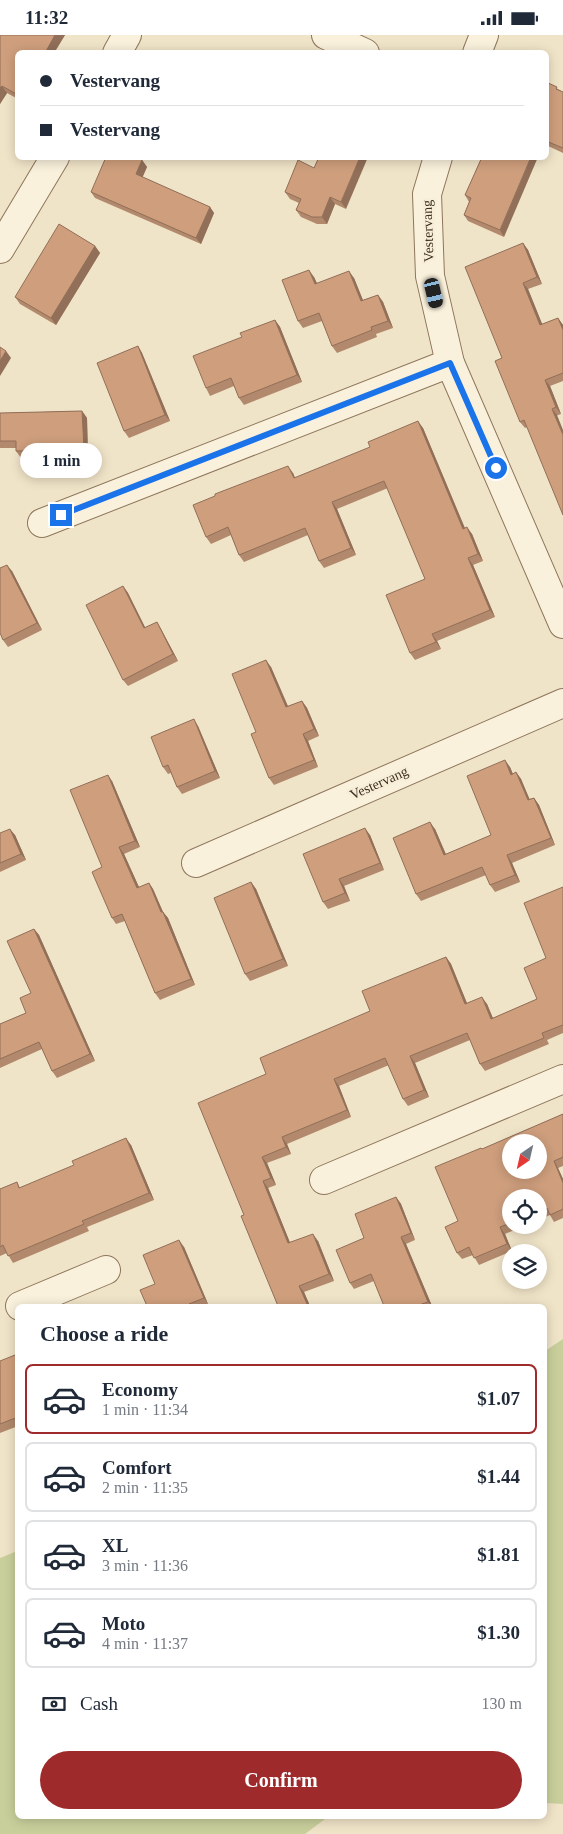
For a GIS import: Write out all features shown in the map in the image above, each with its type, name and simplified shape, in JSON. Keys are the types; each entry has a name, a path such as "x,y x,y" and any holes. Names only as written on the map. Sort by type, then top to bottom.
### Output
{"street":[{"path":"119,50 127,35"},
{"path":"326,35 358,50"},
{"path":"478,50 484,35"},
{"path":"0,249 52,160"},
{"name":"Vestervang","path":"437,160 426,194 430,276 450,363 563,624"},
{"path":"42,523 450,363"},
{"name":"Vestervang","path":"196,863 563,703"},
{"path":"324,1180 563,1079"},
{"path":"26,1304 106,1270"},
{"path":"0,1315 15,1309"}],"green space":[{"path":"563,1339 563,1804 547,1803 547,1350"},
{"path":"15,1552 15,1819 325,1819 305,1834 0,1834 0,1558"}],"building":[{"path":"0,35 55,35 47,50 15,50 15,93 2,86 0,88"},
{"path":"549,83 563,92 563,148 549,142"},
{"path":"105,160 142,160 136,174 210,207 196,238 91,192"},
{"path":"298,160 314,168 318,160 359,160 341,202 330,197 322,217 312,217 296,210 301,199 285,192"},
{"path":"481,160 530,160 500,230 464,215 471,198 465,195"},
{"path":"59,224 95,246 51,318 15,297"},
{"path":"523,243 537,277 523,283 540,325 558,318 563,330 563,373 545,380 556,407 552,409 563,435 563,515 524,420 520,422 495,361 502,358 465,267"},
{"path":"309,270 315,284 349,271 361,301 378,295 388,321 371,327 372,330 332,346 319,313 298,321 282,280"},
{"path":"275,320 297,375 239,398 231,378 206,388 193,356 242,337 240,333"},
{"path":"138,346 165,415 124,431 97,363"},
{"path":"0,347 6,351 0,361"},
{"path":"82,411 84,449 16,451 16,441 0,441 0,413"},
{"path":"418,421 463,529 467,527 478,554 468,558 490,610 432,634 436,642 410,653 386,595 425,579 384,481 332,502 351,548 319,561 305,528 239,555 228,527 206,537 193,505 215,496 215,494 288,466 294,478 370,447 368,442"},
{"path":"7,565 37,623 3,640 0,633 0,568"},
{"path":"123,586 144,628 157,622 173,654 123,680 86,605"},
{"path":"266,660 286,707 302,701 314,729 303,734 314,760 269,778 251,734 256,732 232,674"},
{"path":"194,719 215,771 177,787 168,765 163,767 151,737"},
{"path":"505,760 511,775 516,772 528,800 534,798 551,838 507,855 515,875 490,885 482,867 416,894 393,838 430,822 444,855 491,835 467,776"},
{"path":"108,775 135,841 119,847 137,888 149,883 191,979 155,993 122,914 112,918 92,872 102,867 70,790"},
{"path":"365,828 380,863 339,879 345,893 323,902 303,854"},
{"path":"10,829 21,854 0,863 0,833"},
{"path":"251,882 283,959 245,974 214,898"},
{"path":"563,887 563,1025 542,1033 544,1038 480,1064 467,1033 410,1056 424,1090 403,1099 385,1058 334,1079 347,1110 282,1137 286,1147 262,1157 271,1178 263,1181 288,1243 313,1234 329,1274 299,1286 307,1304 277,1304 241,1216 244,1215 198,1103 266,1074 260,1058 370,1011 362,991 446,957 465,1004 482,997 491,1019 537,999 524,968 546,958 524,903"},
{"path":"34,929 90,1054 52,1071 39,1042 0,1059 0,1024 26,1013 20,998 31,993 7,941"},
{"path":"563,1114 563,1157 554,1161 563,1183 563,1209 550,1215 547,1208 547,1189 502,1189 502,1226 500,1227 507,1244 502,1244 502,1246 474,1258 469,1247 457,1253 445,1227 458,1221 435,1167 502,1140 502,1179 548,1179 548,1134 517,1134"},
{"path":"126,1138 149,1193 82,1221 84,1224 8,1256 3,1245 0,1247 0,1189 17,1182 19,1188 74,1165 72,1161"},
{"path":"396,1197 411,1233 401,1237 428,1302 422,1304 383,1304 371,1274 350,1283 336,1250 364,1238 355,1214"},
{"path":"179,1240 204,1298 189,1304 146,1304 140,1290 155,1284 143,1255"},
{"path":"15,1355 15,1418 0,1424 0,1361"}],"route":[{"path":"61,515 450,363 496,468"}]}
